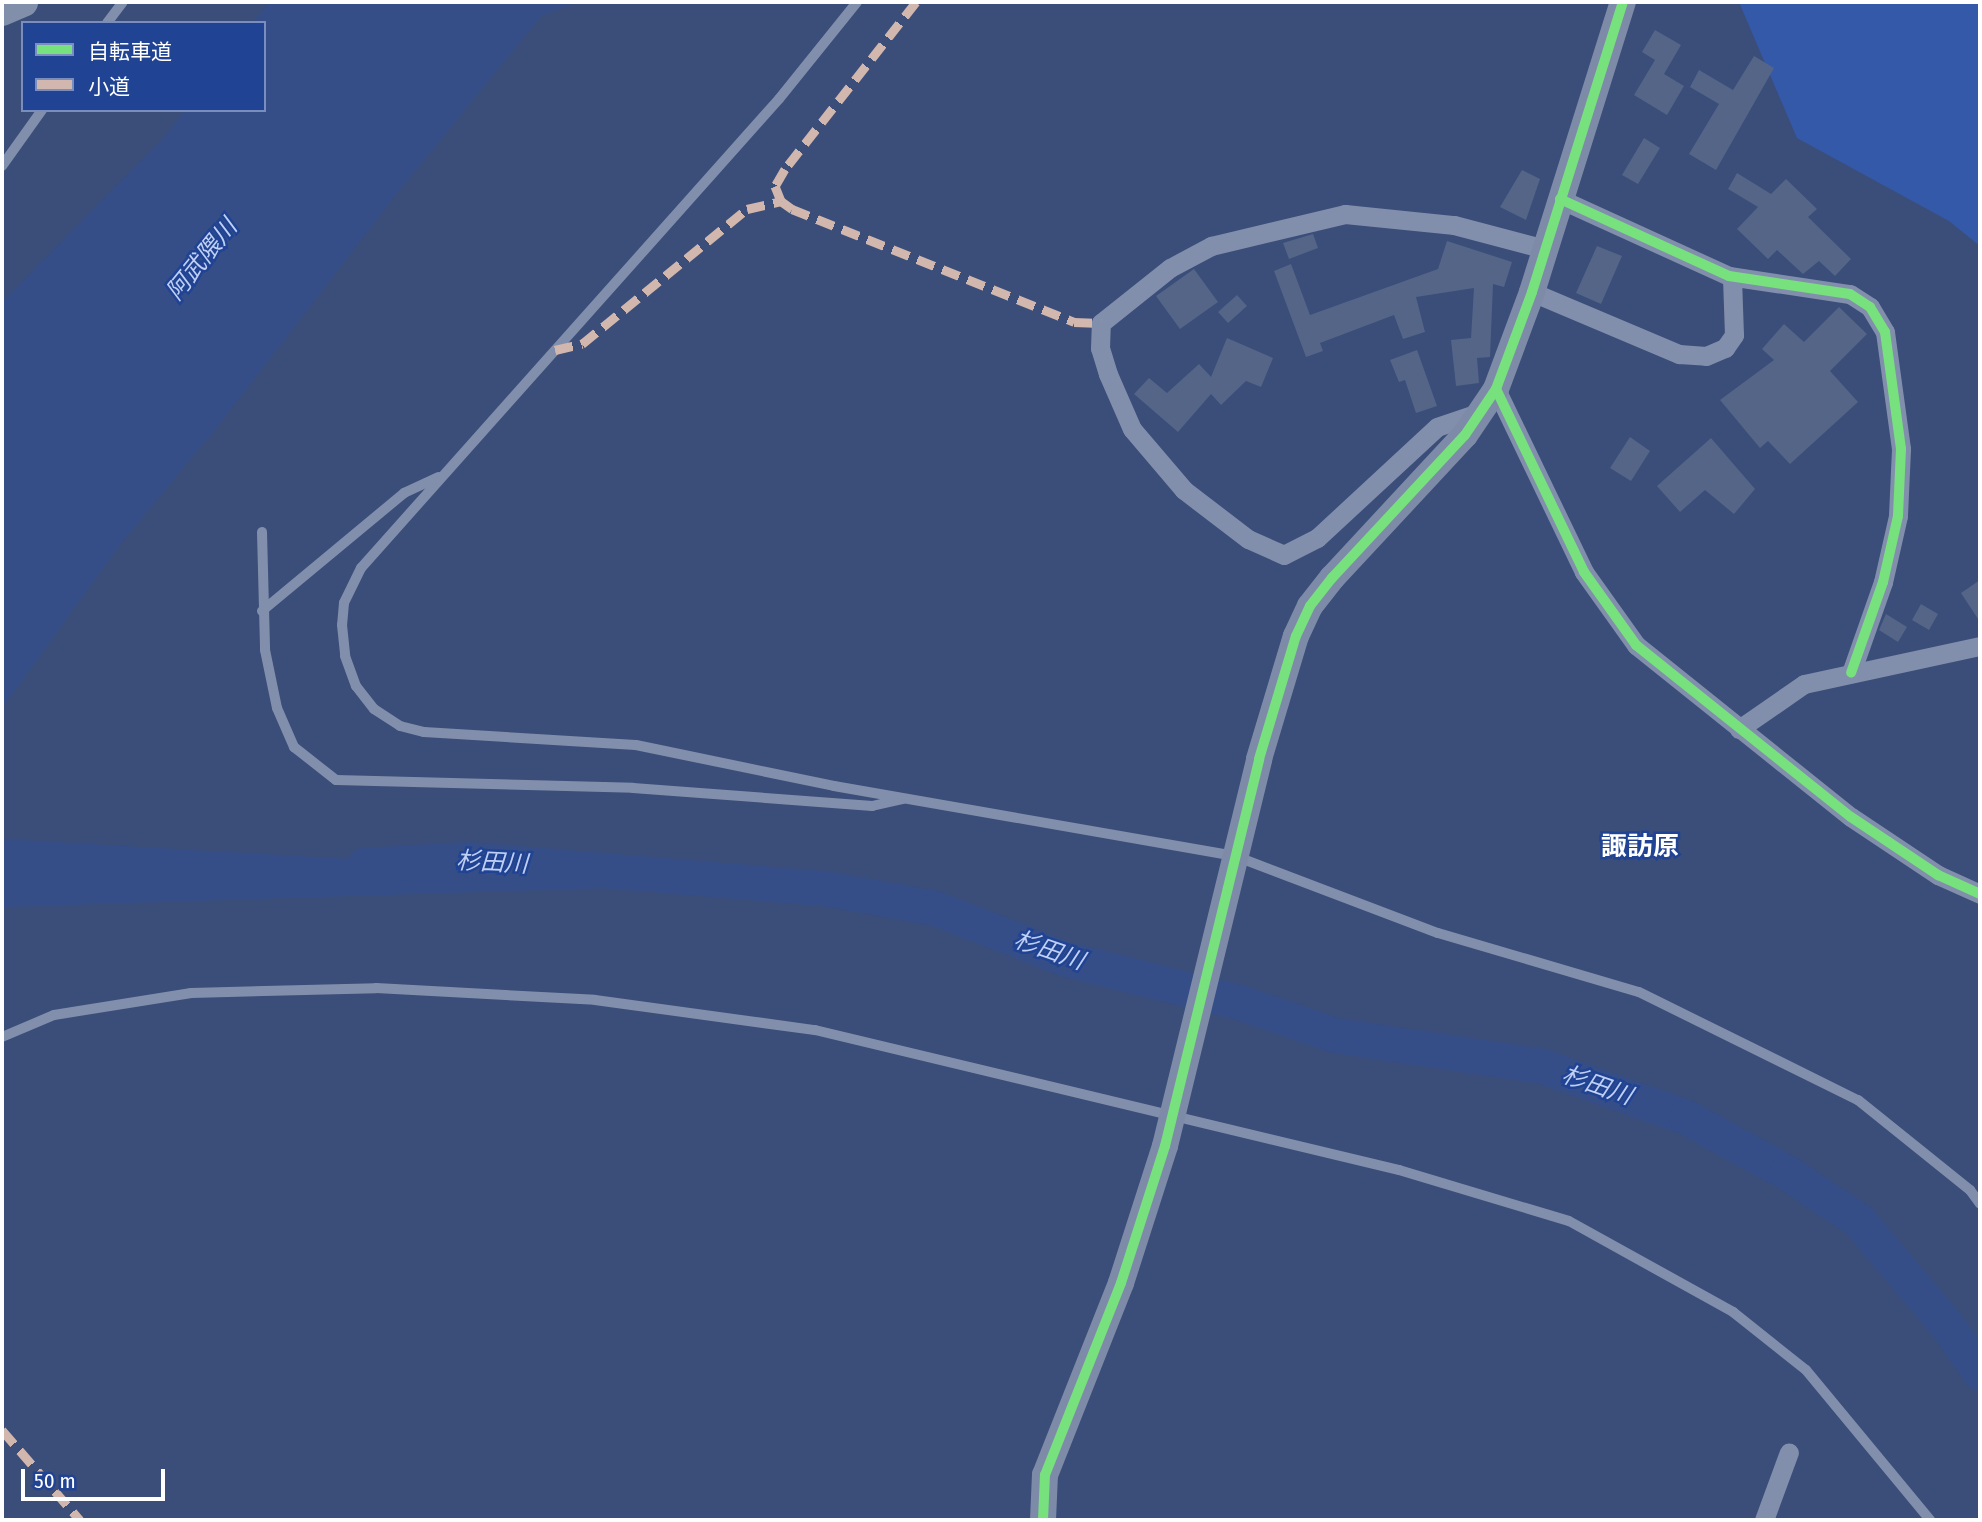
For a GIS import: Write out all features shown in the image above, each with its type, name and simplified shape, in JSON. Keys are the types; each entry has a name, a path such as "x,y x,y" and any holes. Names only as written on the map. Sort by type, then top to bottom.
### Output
{"main road":[{"path":"2,11 23,2"}],"street":[{"path":"1043,1520 1045,1475 1121,1283 1173,1107 1282,676 1310,606 1481,412 1496,388 1532,292 1623,2"},
{"path":"1560,198 1732,276 1850,294 1870,307 1885,332 1901,449 1898,516 1883,582 1851,673"},
{"path":"1481,412 1437,427 1317,538 1284,555 1248,539 1184,490 1132,429 1108,374 1100,348 1101,323 1170,268 1211,246 1345,214 1454,225 1545,249"},
{"path":"1532,292 1679,355 1706,356 1725,348 1734,335 1732,276"},
{"path":"1496,388 1584,572 1636,645 1851,817 1938,875 1980,894"},
{"path":"1739,729 1804,684 1851,673 1913,664 1980,646"},
{"path":"1764,1520 1789,1452"}],"lane":[{"path":"109,21 123,2"},
{"path":"857,2 779,99 361,568 344,603 345,656 356,686 374,709 400,726 424,732 636,745 1235,856 1438,933 1639,992 1858,1100 1970,1189 1980,1204"},
{"path":"2,166 41,112"},
{"path":"262,611 404,493 443,475"},
{"path":"262,532 262,611 277,708 294,747 336,780 633,788 872,806 911,798"},
{"path":"2,1037 54,1015 191,993 376,988 595,1000 815,1030 1173,1107 1569,1221 1732,1312 1806,1370 1930,1520"}],"shaded area":[{"path":"1739,2 1980,2 1980,246 1949,221 1797,138"}],"water":[{"name":"阿武隈川","path":"269,2 577,2 541,16 397,193 221,422 121,543 2,708 2,302 163,139 183,112 266,112 266,21 254,21"},
{"path":"2,839 764,883 2,907"}],"building":[{"path":"1655,30 1681,45 1664,74 1684,86 1667,115 1634,95 1655,60 1642,52"},
{"path":"1754,56 1774,68 1716,170 1689,154 1719,104 1690,87 1699,70 1733,90"},
{"path":"1644,138 1660,148 1638,184 1622,175"},
{"path":"1522,170 1540,179 1526,220 1500,207"},
{"path":"1737,173 1771,194 1786,179 1817,209 1808,217 1851,259 1835,276 1819,261 1803,274 1777,250 1768,259 1737,229 1758,207 1728,189"},
{"path":"1313,234 1318,248 1289,259 1283,243"},
{"path":"1447,241 1512,262 1504,287 1493,284 1490,357 1477,358 1479,383 1456,386 1451,340 1471,338 1474,288 1416,297 1425,332 1403,339 1394,315 1320,343 1323,351 1306,357 1274,271 1291,264 1310,315 1438,269"},
{"path":"1597,246 1622,256 1601,304 1576,293"},
{"path":"1194,269 1218,302 1180,329 1156,296"},
{"path":"1237,295 1247,306 1228,323 1218,312"},
{"path":"1839,307 1867,334 1830,371 1858,402 1790,464 1768,441 1760,448 1720,400 1774,360 1762,349 1784,324 1804,342"},
{"path":"1227,338 1273,358 1261,387 1246,381 1221,405 1211,394 1178,432 1134,394 1149,378 1167,393 1199,364 1211,377"},
{"path":"1417,350 1437,406 1416,413 1405,380 1399,382 1390,360"},
{"path":"1630,437 1650,451 1631,481 1610,468"},
{"path":"1711,438 1755,489 1734,514 1705,490 1680,512 1657,486"},
{"path":"1980,580 1980,622 1961,593"},
{"path":"1921,604 1938,614 1929,630 1912,620"},
{"path":"1886,614 1907,627 1898,642 1879,630"}],"waterway":[{"name":"杉田川","path":"364,865 468,859 824,888 935,908 1066,959 1242,1003 1335,1035 1542,1066 1686,1117 1786,1172 1858,1220 1946,1324 1980,1373"}],"marked path":[{"path":"916,2 785,169 775,186 781,201 792,209 1074,322 1101,323"},
{"path":"555,350 582,344 747,209 781,201"},
{"path":"2,1430 80,1520"}],"cycle path":[{"path":"1043,1520 1045,1475 1121,1283 1165,1146 1259,759 1296,636 1310,606 1332,578 1465,435 1496,389 1532,292 1623,2"},
{"path":"1560,199 1729,276 1850,294 1870,307 1885,332 1901,449 1898,516 1883,582 1851,673"},
{"path":"1496,389 1584,572 1636,645 1851,817 1938,875 1980,894"}],"district":[{"name":"諏訪原","path":"1640,847"}]}
